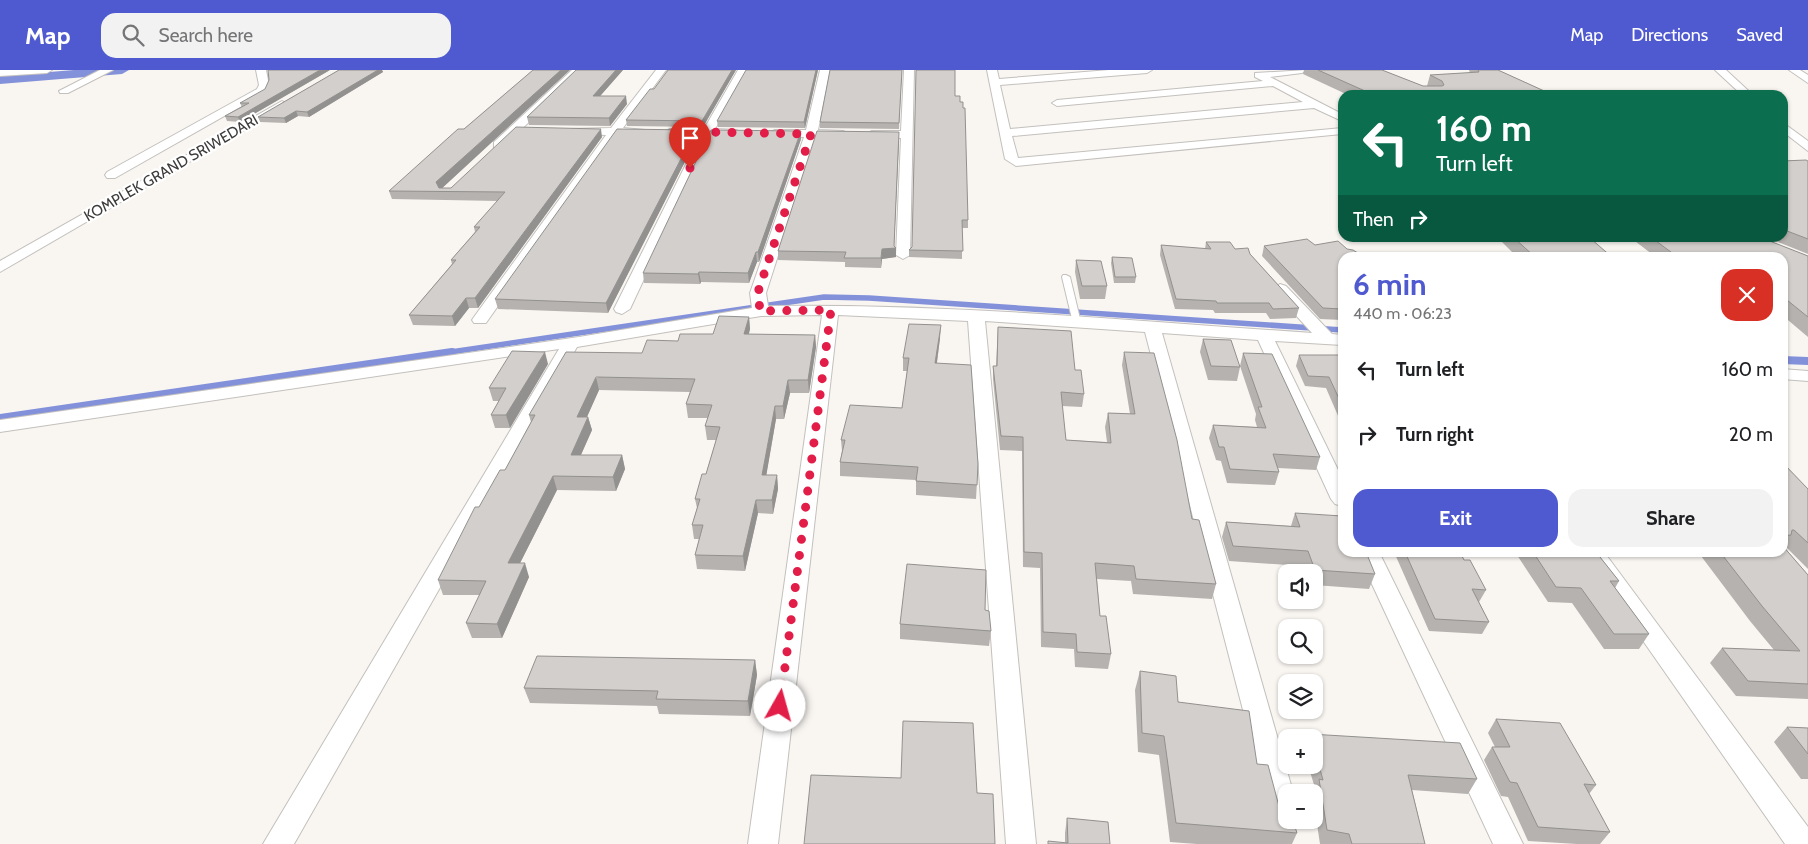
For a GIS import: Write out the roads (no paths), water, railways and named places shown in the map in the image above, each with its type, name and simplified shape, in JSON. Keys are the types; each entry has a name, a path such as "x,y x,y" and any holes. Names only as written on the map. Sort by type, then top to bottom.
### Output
{"street":[{"path":"0,73 47,70"},
{"path":"111,175 261,91 264,84 261,70"},
{"path":"487,155 578,70"},
{"path":"480,320 614,132 661,70"},
{"path":"622,309 707,132 743,70"},
{"path":"760,304 811,134 825,70"},
{"path":"903,255 909,70"},
{"path":"992,70 1012,159 1016,162 1338,131"},
{"path":"994,82 1147,70"},
{"path":"1255,72 1302,70"},
{"path":"1720,70 1742,90"},
{"path":"1794,70 1808,80"},
{"path":"64,91 105,72"},
{"path":"1255,72 1338,116"},
{"path":"1057,103 1275,84"},
{"name":"KOMPLEK GRAND SRIWEDARI","path":"0,267 290,100"},
{"path":"1006,133 1316,104"},
{"path":"514,130 532,130"},
{"path":"1788,130 1808,146"},
{"path":"559,131 745,133"},
{"path":"764,133 908,135"},
{"path":"1267,274 1326,334"},
{"path":"0,426 576,341 760,304 831,310 1076,321 1264,335 1326,334"},
{"path":"763,844 831,310"},
{"path":"976,316 1021,844"},
{"path":"1152,328 1278,790"},
{"path":"1264,335 1338,491"},
{"path":"278,844 569,345 576,341"},
{"path":"1788,374 1808,376"},
{"path":"1370,557 1508,844"},
{"path":"1596,557 1802,844"},
{"path":"1289,829 1293,844"}],"lane":[{"path":"1066,277 1076,321"}],"waterway":[{"path":"0,80 122,70"},
{"path":"444,353 824,297 869,298 1338,330"},
{"path":"0,418 452,352"},
{"path":"1788,360 1808,361"}]}
